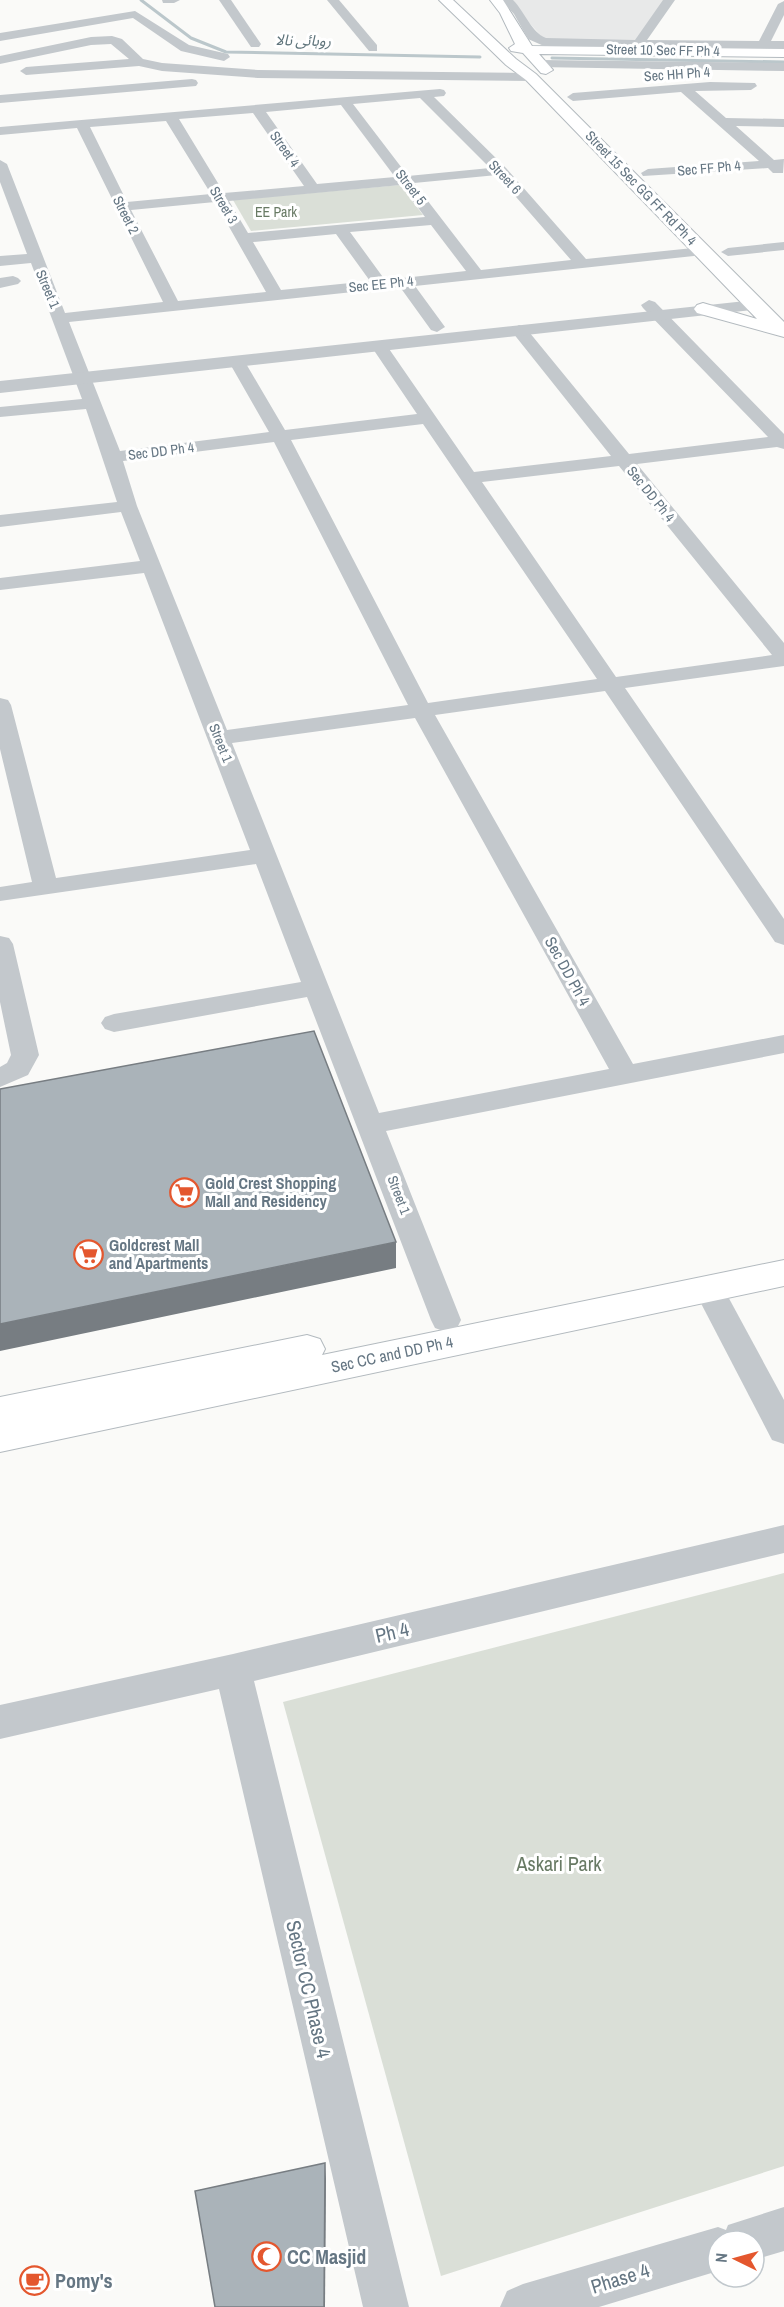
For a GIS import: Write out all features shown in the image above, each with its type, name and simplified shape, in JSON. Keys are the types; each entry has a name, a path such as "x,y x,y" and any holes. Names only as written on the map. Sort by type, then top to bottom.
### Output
{"main road":[{"path":"445,0 469,22 527,63 590,114"},
{"path":"496,0 506,12 527,63"},
{"name":"Street 15 Sec GG FF Rd Ph 4","path":"469,22 492,55 527,63 703,251 784,332"},
{"path":"527,63 784,47"},
{"path":"527,63 784,53"},
{"path":"644,169 664,189"},
{"path":"724,248 742,266"},
{"path":"702,309 784,332"},
{"name":"Sec CC and DD Ph 4","path":"0,1412 784,1250"},
{"name":"Sec CC and DD Ph 4","path":"0,1437 784,1272"}],"street":[{"path":"167,1 174,0"},
{"path":"225,0 255,44"},
{"path":"333,0 373,48"},
{"path":"507,0 519,13 530,34 536,40 784,47"},
{"path":"638,44 669,0"},
{"path":"763,45 784,4"},
{"path":"0,38 135,14 185,48 208,55 236,58"},
{"path":"91,28 104,40"},
{"path":"0,60 104,40 118,42 139,62"},
{"path":"12,72 139,62 162,67 258,74 527,63"},
{"path":"481,90 527,63"},
{"name":"Street 10 Sec FF Ph 4","path":"527,63 784,67"},
{"path":"0,99 243,79 258,74"},
{"name":"Sec HH Ph 4","path":"573,98 684,88 761,86"},
{"name":"Sec FF Ph 4","path":"684,88 723,122 777,163 784,175"},
{"path":"0,131 458,92"},
{"name":"Street 6","path":"424,95 501,171 582,263"},
{"name":"Street 5","path":"344,101 476,274"},
{"name":"Street 4","path":"256,109 314,189"},
{"name":"Street 3","path":"170,116 276,295"},
{"path":"723,122 784,123"},
{"name":"Street 2","path":"82,124 173,306"},
{"name":"Sec FF Ph 4","path":"644,169 777,163"},
{"name":"Street 1","path":"0,164 113,457 128,506 151,566 446,1320"},
{"path":"122,207 501,171"},
{"path":"244,238 436,220"},
{"path":"340,229 380,284"},
{"path":"724,248 784,246"},
{"name":"Sec EE Ph 4","path":"60,318 703,251"},
{"path":"0,261 35,258"},
{"path":"404,282 437,327"},
{"path":"0,387 79,372 437,327 750,300"},
{"path":"0,374 79,372 237,362 519,330 653,309 702,309 750,300"},
{"path":"653,309 783,443"},
{"name":"Sec DD Ph 4","path":"519,330 784,658"},
{"path":"379,346 784,937"},
{"name":"Sec DD Ph 4","path":"237,362 280,436 423,711 625,1074"},
{"path":"0,412 91,403"},
{"name":"Sec DD Ph 4","path":"113,457 427,418"},
{"path":"470,478 783,443"},
{"path":"0,499 4,521 128,506"},
{"path":"0,584 151,566"},
{"name":"Sec DD Ph 4","path":"219,738 423,711 784,658"},
{"path":"0,705 46,887"},
{"path":"0,894 265,855"},
{"path":"0,944 25,1055 18,1069 0,1078"},
{"path":"114,1023 317,987"},
{"path":"371,1124 784,1044"},
{"path":"708,1288 784,1431"},
{"name":"Ph 4","path":"0,1722 233,1670 784,1539"},
{"name":"Sector CC Phase 4","path":"233,1670 386,2307"},
{"name":"Phase 4","path":"523,2307 706,2253"}],"shaded area":[{"path":"508,0 667,0 635,43 545,40"}],"green space":[{"name":"EE Park","path":"400,185 423,215 251,231 233,200"},
{"name":"Askari Park","path":"784,1573 784,2166 441,2276 283,1702"}],"building":[{"name":"Gold Crest Shopping Mall and Residency","path":"314,1031 396,1242 0,1324 0,1089"},
{"name":"CC Masjid","path":"325,2163 324,2307 215,2307 195,2191"}],"waterway":[{"name":"روہائی نالا","path":"141,0 191,38 226,52 480,57"},
{"name":"روہائی نالا","path":"552,58 784,62"}],"place":[{"name":"Gold Crest Shopping Mall and Residency","path":"184,1192"},
{"name":"Goldcrest Mall and Apartments","path":"88,1254"},
{"name":"CC Masjid","path":"266,2256"},
{"name":"Pomy's","path":"34,2280"}]}
